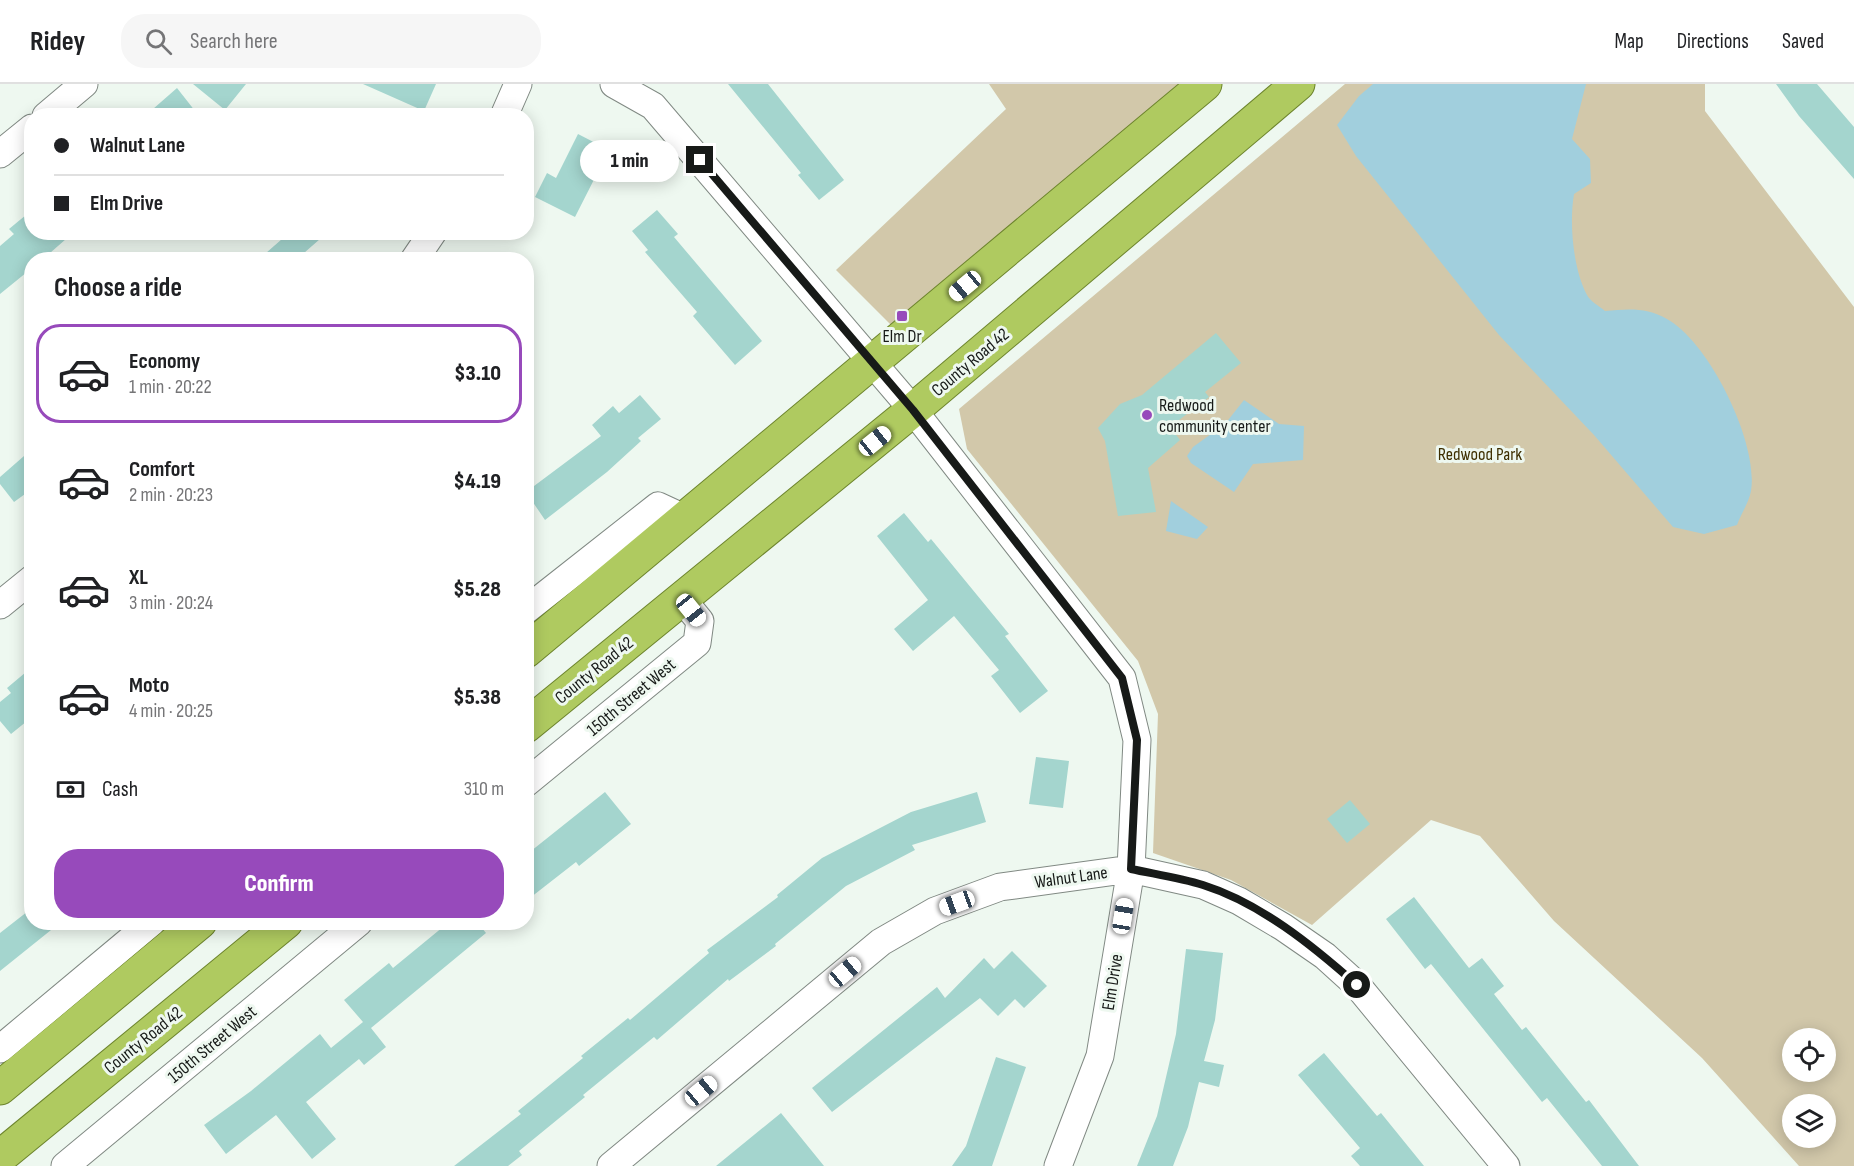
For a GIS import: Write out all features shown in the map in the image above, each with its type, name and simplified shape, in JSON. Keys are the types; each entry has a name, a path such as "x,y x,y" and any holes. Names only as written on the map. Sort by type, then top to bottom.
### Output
{"highway":[{"path":"534,644 874,363 1205,84"},
{"name":"County Road 42","path":"534,719 913,410 1298,84"},
{"path":"0,1088 190,930"},
{"name":"County Road 42","path":"0,1157 276,930"}],"street":[{"path":"56,108 84,84"},
{"path":"508,108 518,84"},
{"name":"Elm Drive","path":"614,84 653,106 874,363 1122,678 1137,740 1131,869 1100,1056 1058,1166"},
{"path":"0,154 24,134"},
{"path":"534,604 658,506 686,519"},
{"path":"0,604 24,585"},
{"name":"150th Street West","path":"534,776 697,643 699,621 682,599"},
{"name":"Walnut Lane","path":"611,1166 881,942 935,911 1000,887 1131,869 1203,885 1230,897 1283,927 1325,956 1357,985 1506,1166"},
{"path":"0,1049 142,930"},
{"name":"150th Street West","path":"65,1166 349,930"}],"green space":[{"path":"989,84 1178,84 895,329 836,270 1006,109"},
{"name":"Redwood Park","path":"1345,84 1705,84 1705,111 1854,307 1854,1166 1799,1166 1783,1148 1836,1148 1836,1094 1782,1094 1782,1147 1702,1058 1554,921 1480,836 1431,820 1312,925 1231,880 1153,853 1158,714 1138,661 967,449 959,409"}],"water":[{"path":"1373,84 1586,84 1572,139 1590,159 1591,183 1574,194 1573,206 1573,246 1582,284 1588,297 1605,311 1629,309 1652,312 1667,319 1683,331 1714,371 1739,422 1747,447 1751,471 1750,495 1737,525 1704,534 1673,527 1594,435 1499,335 1356,156 1337,125 1359,96"},
{"path":"1244,400 1279,424 1304,426 1303,460 1253,464 1234,492 1191,463 1187,456 1193,447 1225,424"},
{"path":"1171,501 1208,527 1197,539 1166,531"}],"building":[{"path":"193,84 246,84 227,108 223,108"},
{"path":"363,84 436,84 425,108 417,108"},
{"path":"728,84 768,84 844,180 819,200 798,175 801,173"},
{"path":"1776,84 1817,84 1854,127 1854,179 1799,116"},
{"path":"177,88 193,108 154,108"},
{"path":"578,134 609,150 575,217 535,197 547,173 556,178"},
{"path":"657,210 678,234 674,237 762,341 735,365 693,316 697,312 645,252 648,250 632,231"},
{"path":"24,217 24,240 65,240 51,252 24,252 24,274 0,294 0,246 14,234 9,229"},
{"path":"281,240 319,240 305,252 267,252"},
{"name":"Redwood community center","path":"1216,333 1241,363 1205,392 1209,397 1170,427 1180,440 1148,468 1156,512 1118,516 1105,441 1098,428 1120,404 1142,395"},
{"path":"640,395 661,419 638,438 641,441 607,472 545,520 534,504 534,486 601,436 592,425 613,406 619,413"},
{"path":"24,456 24,495 14,502 0,484 0,477"},
{"path":"904,513 928,542 931,539 1009,634 1005,636 1048,691 1020,713 991,676 999,670 954,616 913,651 894,629 928,600 877,536"},
{"path":"24,674 24,723 11,734 0,721 0,702 11,693 7,688"},
{"path":"1036,757 1069,761 1063,808 1029,804"},
{"path":"605,792 631,824 579,866 576,862 534,895 534,849"},
{"path":"977,792 986,822 912,845 915,850 846,886 775,944 776,946 729,981 728,979 657,1040 654,1037 583,1095 585,1097 519,1151 522,1155 508,1166 454,1166 521,1114 518,1111 583,1058 581,1056 628,1018 630,1020 709,953 707,950 778,897 777,895 822,858 911,812"},
{"path":"1350,800 1370,824 1347,843 1327,819"},
{"path":"1414,897 1469,968 1482,958 1504,986 1494,994 1522,1030 1526,1027 1586,1102 1589,1100 1639,1166 1602,1166 1547,1098 1542,1102 1431,964 1425,969 1386,919"},
{"path":"24,914 24,930 51,930 0,971 0,933"},
{"path":"439,930 484,930 486,933 371,1028 386,1047 364,1065 359,1059 306,1102 336,1139 312,1159 276,1115 226,1154 204,1125 251,1091 320,1034 331,1048 363,1022 344,1000 389,963 393,968"},
{"path":"1186,949 1223,953 1215,1020 1204,1061 1224,1065 1219,1087 1199,1082 1188,1127 1173,1166 1137,1166 1157,1116 1176,1034"},
{"path":"1012,951 1047,986 1024,1008 1015,999 998,1016 980,998 832,1112 812,1088 937,987 945,998 984,958 994,969"},
{"path":"1324,1053 1377,1116 1381,1113 1424,1166 1360,1166 1351,1156 1360,1148 1298,1075"},
{"path":"996,1057 1026,1067 992,1166 952,1166 966,1146"},
{"path":"781,1113 824,1166 716,1166"}],"place":[{"name":"Elm Dr","path":"902,316"},
{"name":"Redwood community center","path":"1147,415"}],"route":[{"path":"700,160 913,410 1122,678 1137,740 1131,869 1203,885 1239,901 1283,927 1325,956 1357,985"}]}
